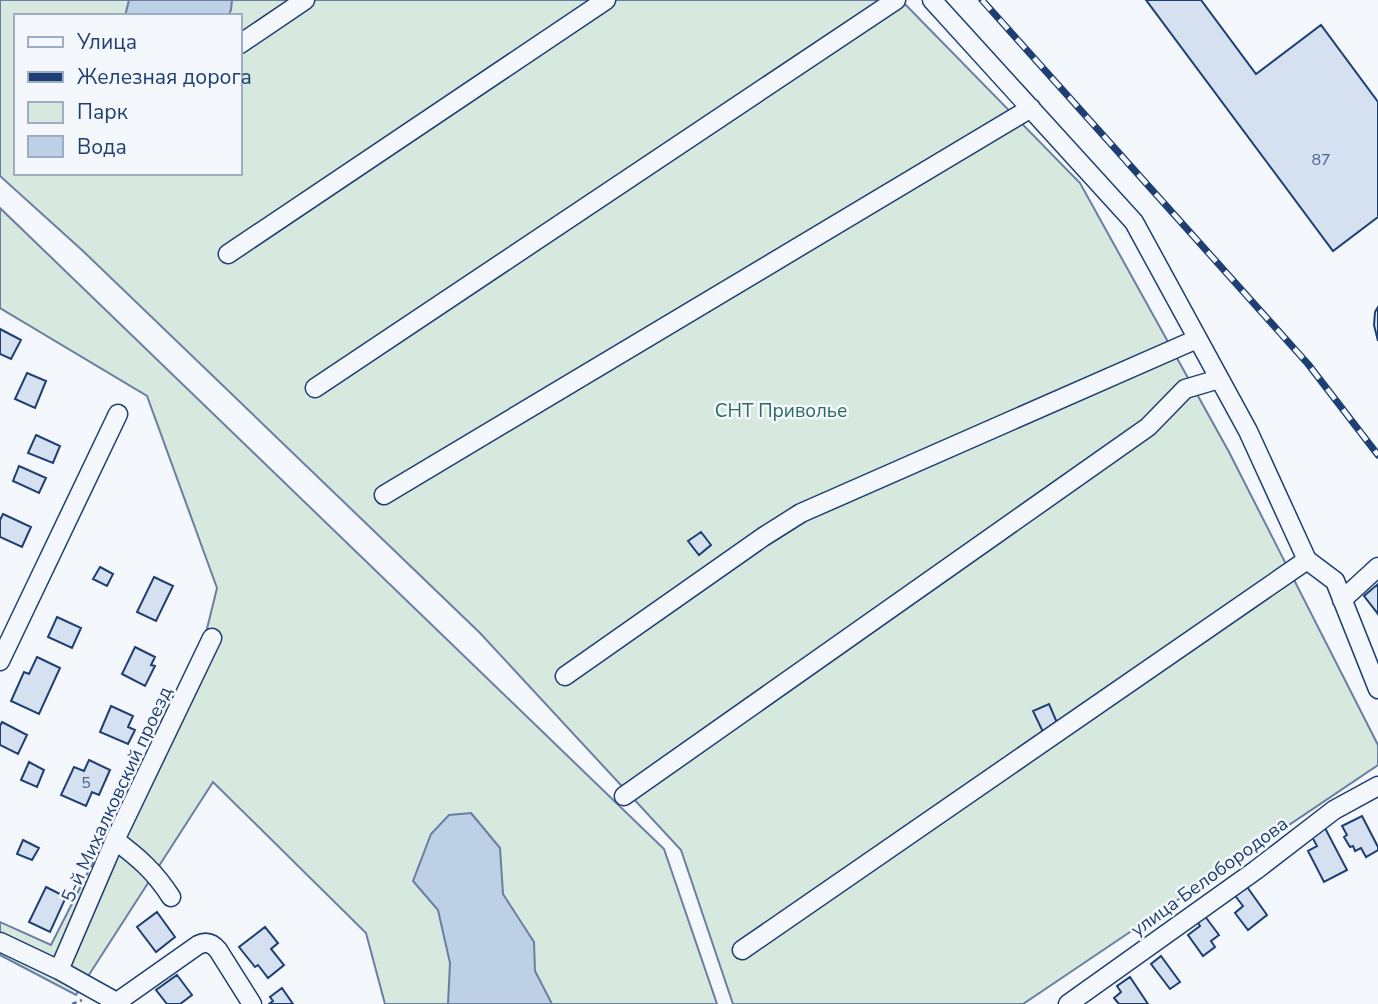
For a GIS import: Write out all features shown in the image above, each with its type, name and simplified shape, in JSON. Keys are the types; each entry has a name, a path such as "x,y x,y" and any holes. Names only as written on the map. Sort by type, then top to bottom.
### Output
{"street":[{"path":"242,43 305,0"},
{"path":"228,254 606,0"},
{"path":"315,388 896,0"},
{"path":"932,0 1134,222 1248,431 1307,560 1335,581 1342,600 1372,651 1378,689"},
{"path":"384,495 1031,108"},
{"path":"565,676 801,513 1197,339"},
{"path":"624,796 1149,427 1185,389 1219,379"},
{"path":"0,661 118,414"},
{"path":"742,950 1307,560"},
{"path":"1342,600 1378,567"},
{"name":"5-й Михалковский проезд","path":"59,970 115,840 212,638"},
{"name":"улица Белобородова","path":"1068,1004 1256,870 1334,810 1378,786"},
{"path":"115,840 153,871 171,897"},
{"path":"0,942 119,1003 205,942 218,950 252,1004"}],"green space":[{"name":"СНТ Приволье","path":"0,0 901,0 1080,183 1229,452 1378,745 1378,765 1023,1004 733,1004 681,850 480,633 83,251 0,176"},
{"path":"0,208 664,849 717,1004 385,1004 366,933 213,782 76,995 0,955 0,922 51,945 203,645 217,588 147,396 0,308"}],"water":[{"path":"129,0 232,0 229,14 126,14"},
{"path":"471,813 500,848 503,894 534,942 535,971 552,1004 448,1004 450,963 438,910 413,881 431,834 449,815"}],"building":[{"path":"1146,0 1201,0 1256,74 1321,25 1378,102 1378,217 1333,251"},
{"path":"1378,307 1378,341 1374,325"},
{"path":"0,329 21,340 11,359 0,354"},
{"path":"27,373 46,381 35,408 15,399"},
{"path":"36,435 60,446 53,463 28,453"},
{"path":"19,466 46,478 39,493 13,481"},
{"path":"3,514 31,527 22,547 0,537 0,520"},
{"path":"701,532 711,545 699,555 688,541"},
{"path":"100,567 113,574 107,586 93,579"},
{"path":"154,577 173,586 156,621 137,612"},
{"path":"1378,584 1378,614 1364,596"},
{"path":"57,617 81,628 72,648 48,637"},
{"path":"135,647 155,657 151,665 155,666 145,686 122,674"},
{"path":"37,657 60,668 39,714 11,701 24,672 29,674"},
{"path":"1049,704 1058,725 1043,732 1033,711"},
{"path":"111,706 133,716 128,727 135,730 128,744 100,732"},
{"path":"2,722 27,735 18,754 0,745"},
{"path":"89,760 110,770 99,795 92,792 86,806 61,795 74,767 84,771"},
{"path":"29,762 44,770 37,787 21,780"},
{"path":"1362,816 1378,847 1378,850 1366,857 1361,848 1355,851 1353,846 1350,847 1342,826"},
{"path":"1325,828 1347,870 1324,882 1308,851 1317,846 1311,835"},
{"path":"23,840 39,848 32,860 17,854"},
{"path":"1245,884 1267,915 1248,930 1235,913 1243,906 1233,893"},
{"path":"46,887 66,897 50,932 29,922"},
{"path":"157,912 175,937 156,952 137,927"},
{"path":"1204,915 1219,935 1211,941 1215,947 1203,956 1188,935 1200,926 1197,921"},
{"path":"265,927 278,943 271,949 284,965 268,978 239,947"},
{"path":"1161,956 1180,982 1170,989 1151,964"},
{"path":"177,975 192,995 180,1004 167,1004 156,990"},
{"path":"1130,977 1148,1004 1119,1004 1114,998 1121,992 1117,986"},
{"path":"282,988 293,1004 269,1004 273,1001 270,997"}],"railway":[{"path":"982,0 1308,364 1378,455"}]}
